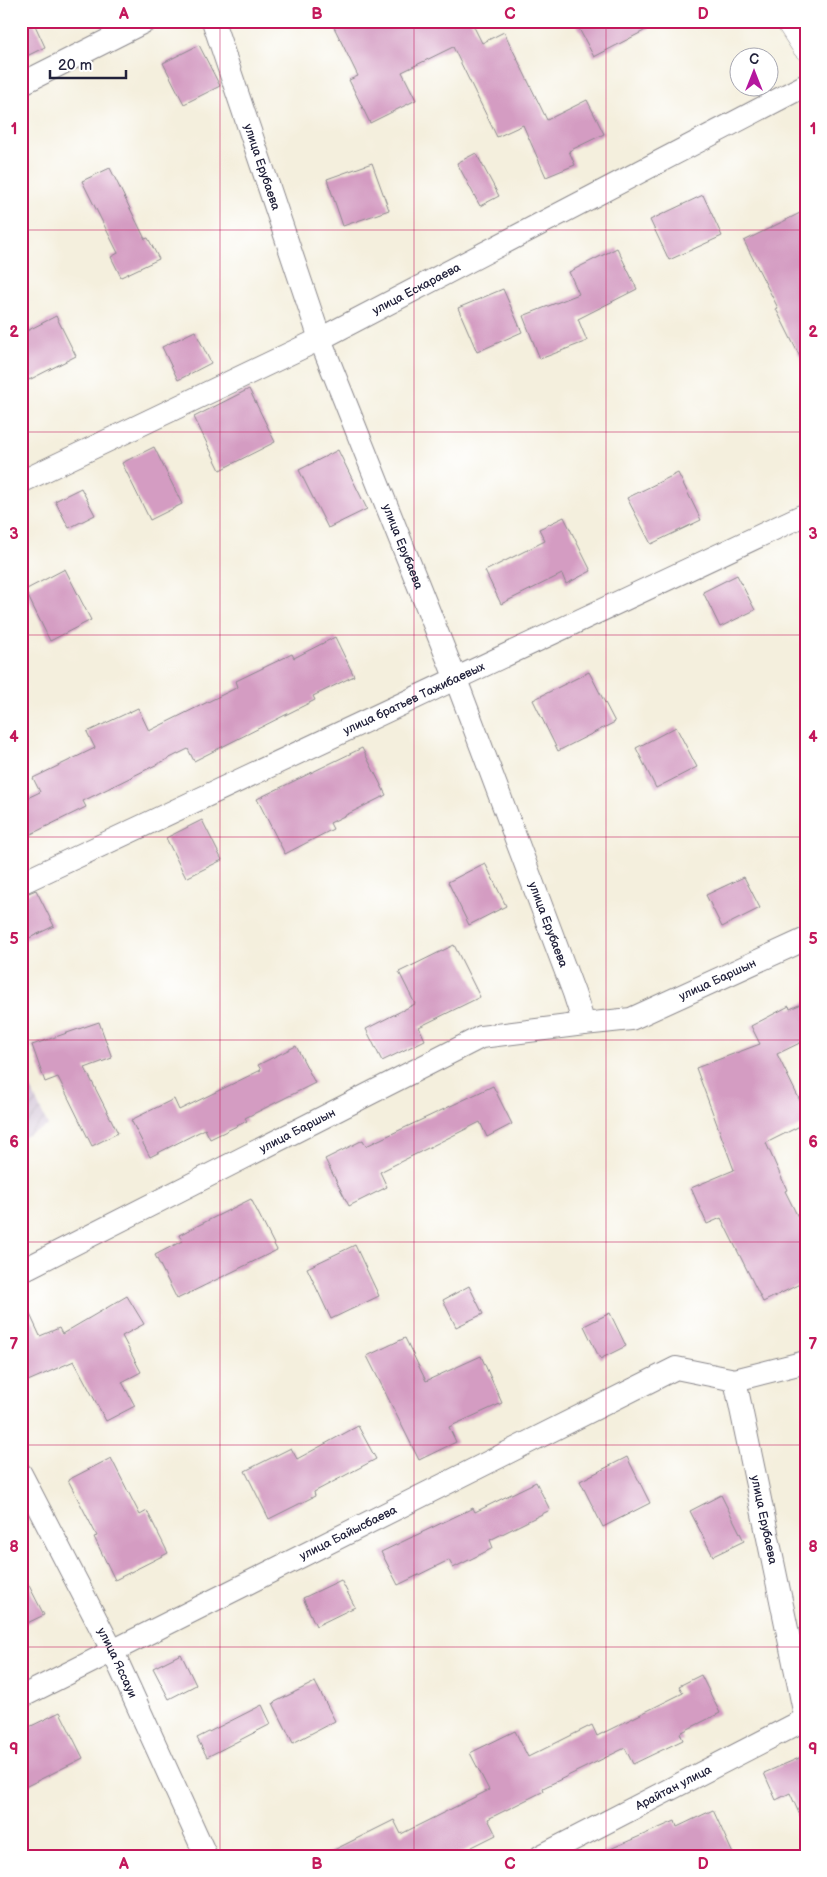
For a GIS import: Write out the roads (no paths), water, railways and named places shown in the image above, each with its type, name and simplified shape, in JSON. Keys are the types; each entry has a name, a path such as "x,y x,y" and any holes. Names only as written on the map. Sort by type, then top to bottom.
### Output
{"street":[{"path":"21,84 146,21"},
{"name":"улица Ерубаева","path":"214,21 320,339 455,677 584,1024"},
{"path":"790,21 806,46"},
{"name":"улица Ескараева","path":"21,482 320,339 806,85"},
{"name":"улица братьев Тажибаевых","path":"21,883 455,677 806,514"},
{"name":"улица Баршын","path":"21,1272 481,1037 630,1019 806,940"},
{"path":"735,1380 806,1362"},
{"name":"улица Байысбаева","path":"21,1697 676,1368 735,1380"},
{"name":"улица Ерубаева","path":"735,1380 806,1720"},
{"name":"улица Яссауи","path":"21,1474 113,1652 206,1856"},
{"name":"Арайтан улица","path":"541,1856 806,1720"}]}
